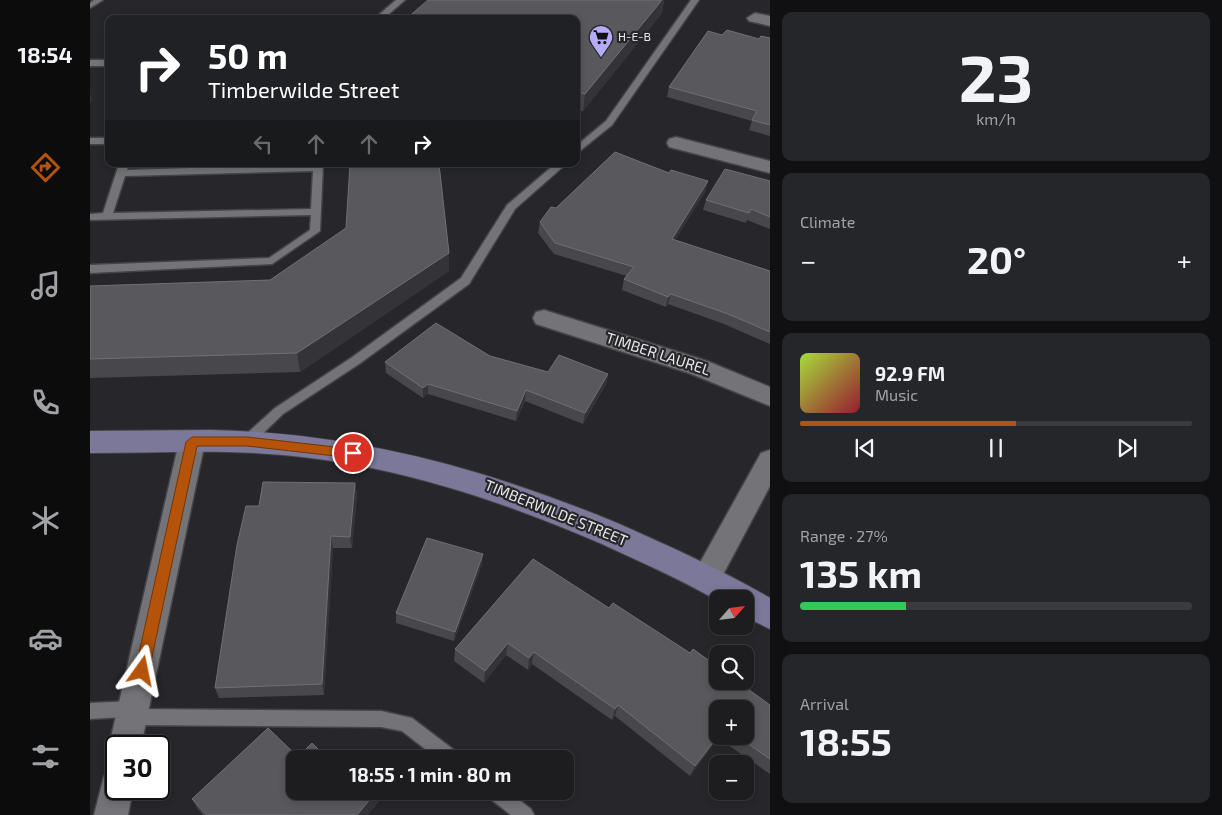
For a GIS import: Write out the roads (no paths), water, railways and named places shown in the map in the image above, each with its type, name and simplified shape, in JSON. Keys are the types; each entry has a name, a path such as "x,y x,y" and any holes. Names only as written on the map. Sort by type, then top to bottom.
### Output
{"street":[{"path":"676,143 770,167"},
{"name":"TIMBER LAUREL","path":"544,318 698,367 770,397"},
{"name":"TIMBERWILDE STREET","path":"90,442 247,441 370,456 455,475 531,500 707,577 729,590"},
{"path":"127,735 192,442"},
{"path":"707,577 770,460"},
{"name":"TIMBERWILDE STREET","path":"754,605 770,615"},
{"path":"111,815 114,800"}],"lane":[{"path":"90,6 99,0"},
{"path":"383,15 402,0"},
{"path":"580,148 609,123 695,0"},
{"path":"90,63 105,63"},
{"path":"90,141 105,140"},
{"path":"107,216 123,168 220,167"},
{"path":"90,269 272,261 315,231 318,167"},
{"path":"247,441 279,411 355,361 465,282 511,207 558,167"},
{"path":"90,217 316,212"},
{"path":"90,711 382,719 406,724 440,750"},
{"path":"506,800 525,815"}],"place":[{"name":"H-E-B","path":"601,58"}]}
